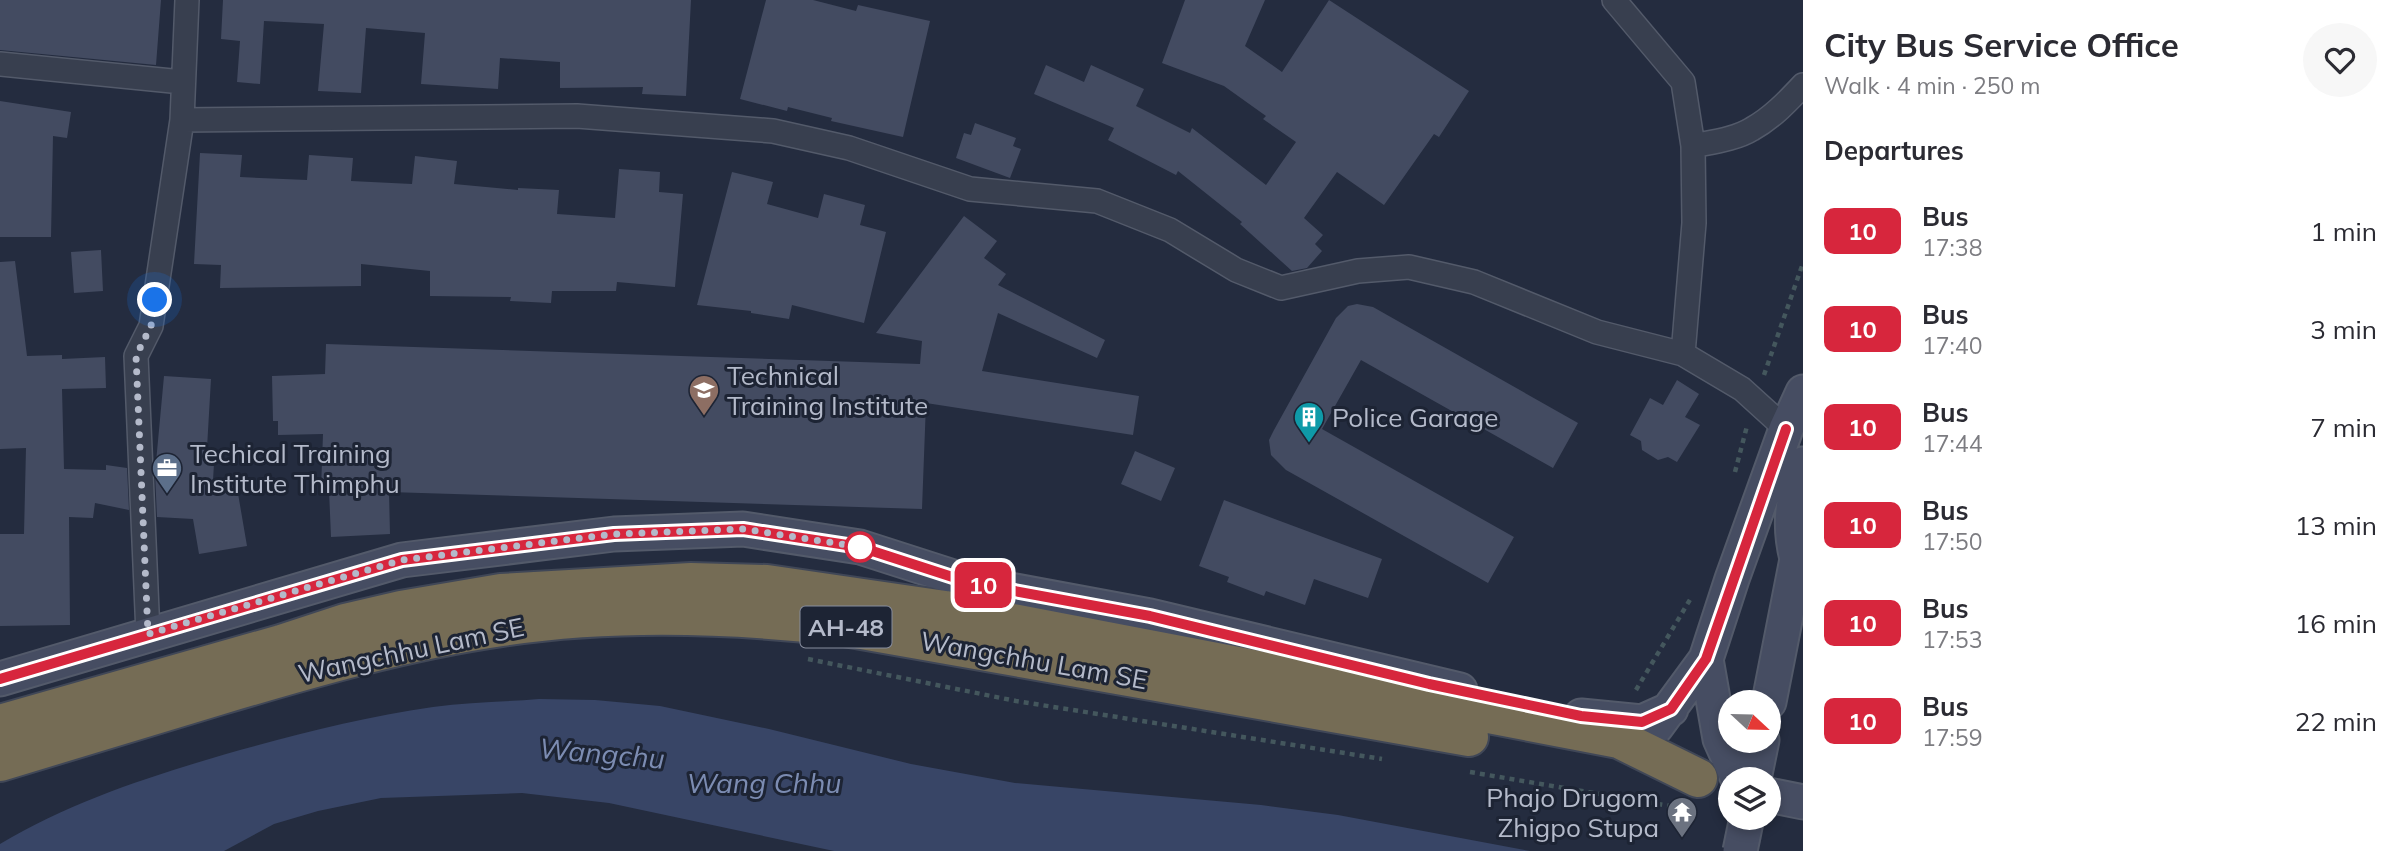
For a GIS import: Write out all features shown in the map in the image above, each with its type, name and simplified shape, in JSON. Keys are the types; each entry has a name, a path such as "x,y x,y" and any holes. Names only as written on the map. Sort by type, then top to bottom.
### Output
{"highway":[{"name":"Wangchhu Lam SE","path":"0,724 281,644 345,623 401,610 501,593 691,582 767,584 945,610 1615,730 1704,791"},
{"name":"Wangchhu Lam SE","path":"0,762 286,676 402,646 504,627 596,618 765,618 845,627 1704,791"}],"main road":[{"path":"1733,767 1720,739 1706,659 1786,429 1803,392"},
{"path":"1772,690 1800,556 1791,537 1792,514 1803,464"},
{"path":"0,679 402,560 614,534 743,529 860,547 971,583 1150,616 1615,730"},
{"name":"Wangchhu Lam SE","path":"1615,730 1636,738 1649,733 1671,709 1706,659"},
{"path":"1781,797 1803,802"},
{"path":"1740,851 1744,830"}],"street":[{"path":"148,634 136,356 151,326 182,120 187,0"},
{"path":"1615,0 1683,82 1693,146 1693,223 1683,354"},
{"path":"0,64 182,82"},
{"path":"1693,146 1751,131 1781,108 1803,85"},
{"path":"182,120 577,116 774,131 849,148 970,189 1097,201 1170,230 1236,270 1281,288 1358,271 1409,267 1474,282 1597,332 1683,354 1748,395 1786,429"}],"path":[{"path":"1733,482 1748,395 1803,263"},
{"path":"1615,730 1696,588"},
{"path":"805,659 1016,701 1390,760"},
{"path":"1469,772 1704,791"}],"water":[{"name":"Wang Chhu","path":"539,699 595,700 660,706 769,729 911,764 1015,783 1261,805 1338,815 1530,851 834,851 609,803 522,793 381,798 318,811 274,824 224,851 0,851 0,844 54,815 139,782 226,754 329,727 407,711 459,704"}],"building":[{"path":"0,0 161,0 156,65 0,50"},
{"path":"223,0 691,0 686,96 642,94 643,87 560,88 560,62 500,58 498,89 421,84 425,33 366,28 361,93 318,91 324,24 264,21 260,84 237,82 240,41 221,39"},
{"path":"766,0 813,0 856,11 858,5 930,21 903,137 831,121 832,118 788,107 787,111 740,99"},
{"path":"1185,0 1265,0 1245,46 1282,72 1329,0 1469,91 1439,137 1434,134 1384,205 1337,172 1304,218 1323,235 1315,244 1322,251 1307,268 1292,271 1240,224 1242,222 1178,171 1176,175 1108,140 1114,128 1034,94 1046,65 1084,82 1091,65 1144,89 1136,106 1190,133 1192,128 1266,185 1296,142 1263,119 1266,116 1224,86 1162,63"},
{"path":"0,101 71,112 67,138 53,136 51,237 0,237"},
{"path":"975,123 1016,138 1013,146 1021,149 1010,178 956,158 964,133 971,135"},
{"path":"200,153 242,155 240,177 307,180 309,155 353,158 351,181 412,184 415,156 457,161 454,184 518,190 559,190 557,214 615,218 619,169 660,172 659,192 683,194 675,287 617,282 616,291 552,291 551,303 510,301 511,297 430,296 430,271 361,264 361,286 220,288 221,265 194,264"},
{"path":"732,172 773,182 767,204 818,218 824,194 865,205 860,225 886,232 864,323 792,305 789,319 751,311 697,305"},
{"path":"964,216 997,241 984,258 1006,274 998,285 1105,340 1097,358 998,313 982,371 1139,396 1133,435 926,403 922,509 389,492 390,534 331,537 329,490 321,489 323,434 278,435 278,421 273,421 272,376 325,374 326,344 920,364 922,341 876,333"},
{"path":"101,250 103,291 74,293 71,252"},
{"path":"15,261 27,356 62,355 62,359 105,357 106,388 62,389 64,469 106,470 106,465 127,468 129,510 95,503 93,518 69,517 70,625 0,626 0,534 24,534 26,448 0,449 0,262"},
{"name":"Police Garage","path":"1357,304 1373,307 1578,423 1553,468 1361,360 1322,429 1514,537 1488,583 1286,470 1271,455 1269,440 1336,318 1348,306"},
{"path":"164,376 211,379 207,448 215,448 213,480 235,476 247,546 199,554 193,519 157,517 155,473"},
{"path":"1677,380 1699,394 1685,417 1700,425 1677,462 1668,457 1658,460 1642,450 1641,441 1630,435 1650,398 1663,405"},
{"path":"1135,451 1175,468 1161,501 1121,484"},
{"path":"1224,500 1382,559 1368,598 1314,579 1305,605 1266,591 1264,596 1227,582 1229,577 1199,566"}],"bus line":[{"name":"10","path":"0,679 402,560 614,534 743,529 860,547 971,583 1150,616 1429,684 1581,716 1642,722 1671,709 1706,659 1786,429"}],"place":[{"name":"Technical Training Institute","path":"704,417"},
{"name":"Police Garage","path":"1309,444"},
{"name":"Techical Training Institute Thimphu","path":"167,495"},
{"name":"Phajo Drugom Zhigpo Stupa","path":"1682,839"}],"route":[{"path":"155,300 151,326 136,356 148,634 402,560 614,534 743,529 860,547"}],"water label":[{"name":"Wangchu","path":"602,753"}]}
